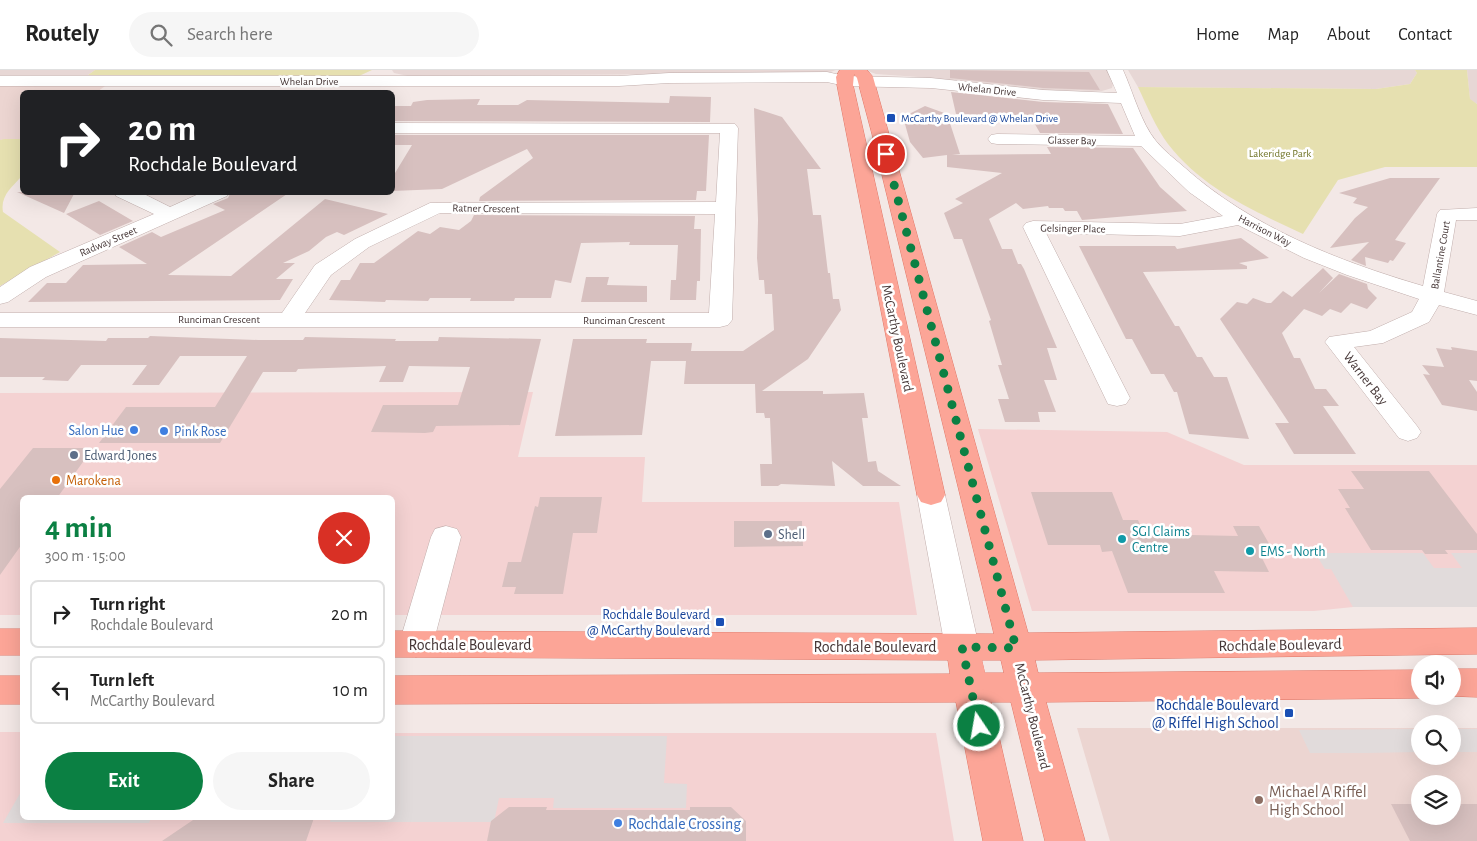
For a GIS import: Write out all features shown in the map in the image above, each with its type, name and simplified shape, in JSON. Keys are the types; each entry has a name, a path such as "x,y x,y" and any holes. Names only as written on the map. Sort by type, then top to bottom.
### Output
{"main road":[{"name":"McCarthy Boulevard","path":"855,76 931,495"},
{"name":"McCarthy Boulevard","path":"855,76 1016,648 1065,841"},
{"name":"Rochdale Boulevard","path":"404,644 1016,648 1477,640"},
{"path":"0,642 20,642"},
{"name":"McCarthy Boulevard","path":"962,647 1003,841"},
{"path":"1461,683 1477,683"},
{"path":"395,690 1026,688 1411,684"},
{"path":"0,690 20,690"}],"street":[{"name":"Harrison Way","path":"1115,70 1146,141 1177,173 1201,194 1242,218 1305,250 1432,297 1477,308"},
{"name":"Whelan Drive","path":"0,81 619,81 667,85 829,85 855,76 1043,95 1128,98"},
{"path":"206,90 217,81"},
{"name":"Runciman Crescent","path":"0,320 720,320 729,128 395,128"},
{"name":"Glasser Bay","path":"997,139 1146,141"},
{"path":"129,195 170,214"},
{"name":"Radway Street","path":"0,297 38,272 213,195"},
{"name":"Ratner Crescent","path":"289,319 323,270 362,243 437,207 482,209 724,208"},
{"name":"Ballantine Court","path":"1432,297 1447,214 1477,214"},
{"name":"Gelsinger Place","path":"1117,398 1033,227 1180,230 1242,218"},
{"name":"Warner Bay","path":"1408,432 1337,342 1375,338 1421,318 1432,297"},
{"name":"McCarthy Boulevard","path":"931,495 962,647"},
{"path":"404,644 446,538"}],"shaded area":[{"path":"0,70 95,70 88,75 0,75"},
{"path":"392,70 836,70 827,73 408,76 394,73"},
{"path":"865,70 1106,70 1113,84 1112,88 1102,91 1042,90 876,74"},
{"path":"1128,70 1415,70 1417,73 1410,84 1376,89 1138,87"},
{"path":"1467,70 1477,70 1477,104 1470,100"},
{"path":"0,86 105,86 100,90 20,90 20,139 0,140"},
{"path":"533,392 518,457 645,457 642,502 899,502 917,615 395,615 395,495 20,495 20,615 0,615 0,393"},
{"path":"978,429 1167,432 1244,465 1477,465 1477,607 1353,607 1314,611 1032,611"},
{"path":"1315,553 1423,553 1434,568 1462,568 1451,553 1477,553 1477,607 1353,607 1331,569 1325,569"},
{"name":"Michael A Riffel High School","path":"1077,728 1411,728 1411,765 1461,765 1461,728 1477,728 1477,841 1110,841"},
{"path":"1411,729 1411,752 1310,753 1299,730"},
{"path":"1461,729 1477,729 1477,752 1461,752"},
{"name":"Rochdale Crossing","path":"0,732 20,732 20,820 395,820 395,733 936,733 954,841 0,841"},
{"path":"395,736 667,736 664,783 687,784 686,808 553,808 554,798 499,798 494,822 330,822 330,820 395,820"},
{"path":"20,793 20,820 150,820 149,823 3,823"}],"green space":[{"path":"95,70 372,70 359,76 88,75"},
{"name":"Lakeridge Park","path":"1415,70 1467,70 1470,99 1477,104 1477,167 1385,167 1338,180 1303,234 1266,217 1230,197 1197,174 1168,144 1152,117 1138,87 1376,89 1410,84 1417,73"},
{"path":"20,139 20,178 5,196 3,212 60,252 0,286 0,140"}],"building":[{"path":"950,70 1089,72 1100,90 1043,88 950,78"},
{"path":"951,92 1043,102 1108,104 1123,134 1040,133 1032,119 1025,119 1024,116 956,114"},
{"path":"670,96 711,97 710,122 395,121 395,106 411,106 413,102 427,100 480,99 477,105 518,105 527,100 669,103"},
{"path":"925,106 947,114 960,154 952,155 1051,154 1047,147 1133,148 1160,187 1187,211 1082,220 1077,211 1065,211 1063,208 1049,208 1048,206 1023,209 1016,203 989,219 1002,249 1012,249 1018,264 1021,264 1024,269 1057,348 1047,348 1057,380 1044,380 1056,412 1038,412 1040,422 1005,422 998,399 1009,399 998,365 1002,365 989,321 991,320 962,239 954,239 944,213 963,203 955,199 1002,173 947,167 947,155 923,158 910,142 903,117"},
{"path":"754,108 782,117 821,169 807,169 813,215 821,215 833,299 839,299 841,310 808,359 762,391 823,391 823,394 864,393 868,418 862,418 868,462 876,461 878,471 901,486 863,486 832,461 835,486 781,484 778,486 761,486 760,464 772,464 770,418 765,418 764,413 756,413 755,384 684,384 686,361 651,361 642,435 555,436 573,339 647,339 646,343 692,343 691,351 743,351 774,330 772,294 765,294 764,280 759,280 757,258 758,220"},
{"path":"395,135 709,135 706,191 697,191 696,200 479,201 480,197 533,158 527,149 442,189 395,191 395,173 412,145 395,145"},
{"path":"1390,178 1440,178 1395,240 1406,243 1393,261 1390,260 1388,263 1365,257 1366,266 1351,260 1369,242 1330,248 1355,218 1368,207 1353,203 1357,198 1339,193"},
{"path":"24,195 73,195 64,213"},
{"path":"230,195 286,195 168,275 231,276 325,199 388,214 344,235 337,232 326,237 309,251 283,263 295,263 276,279 293,279 280,300 28,302 47,283 66,283 83,265 147,264 119,247 152,232 161,237 225,210 213,204 228,198"},
{"path":"99,201 133,221 100,235 66,214"},
{"path":"474,215 695,216 694,229 701,229 700,281 697,281 696,300 670,300 671,280 676,280 678,245 629,245 630,242 581,243 571,283 555,280 551,298 515,298 514,301 470,301 471,298 430,298 428,301 386,300 385,302 329,300 341,280 350,280 360,263 374,263 418,231 430,234 440,227 459,230 471,221"},
{"path":"1241,238 1269,258 1239,263 1247,266 1247,269 1143,272 1175,326 1179,326 1197,357 1202,357 1214,377 1227,377 1249,439 1189,434 1177,392 1174,392 1164,374 1151,374 1132,339 1126,339 1079,246 1175,246 1177,249"},
{"path":"1323,268 1333,278 1319,293 1339,274 1367,284 1368,289 1377,298 1367,309 1351,303 1341,313 1330,309 1322,316 1304,309 1282,333 1294,358 1300,358 1315,389 1326,389 1339,406 1323,406 1356,454 1294,454 1275,423 1289,423 1220,319 1237,302 1247,304 1253,298 1271,303 1283,291 1292,297"},
{"path":"586,277 609,277 607,285 647,286 647,302 581,302"},
{"path":"150,336 258,340 303,340 305,337 396,339 395,341 438,341 439,337 541,339 520,425 436,426 433,432 425,433 371,432 383,405 458,405 470,367 409,366 403,382 379,382 386,366 298,369 296,372 263,372 220,443 99,443 126,407 215,407 247,356 180,356 159,385 132,385 147,365 81,365 68,381 42,380 45,377 0,377 0,338 106,341 108,338 148,338"},
{"path":"1451,347 1477,351 1477,381 1469,380 1477,392 1477,411 1442,405 1423,374 1430,375 1422,365 1444,367 1436,348 1452,350"},
{"path":"33,448 93,448 59,495 20,495 20,547 0,575 0,489"},
{"path":"1351,471 1429,471 1477,534 1477,550 1445,550 1448,554 1425,554 1422,550 1371,550 1345,508 1350,508 1338,489 1364,489"},
{"name":"SGI Claims Centre","path":"1031,492 1112,492 1123,520 1138,520 1144,534 1238,536 1233,526 1259,526 1276,556 1261,556 1269,572 1214,571 1225,593 1128,593 1112,551 1102,552 1100,545 1048,545"},
{"path":"540,497 602,497 597,533 573,533 563,594 514,594 516,587 502,587 508,562 521,562 535,506 538,507"},
{"name":"Shell","path":"734,521 802,521 803,546 734,547"},
{"path":"1391,804 1411,804 1411,825 1461,825 1461,804 1477,804 1477,841 1410,841"},
{"path":"509,807 547,807 546,810 690,810 690,807 731,807 746,821 746,841 487,841 491,821"},
{"path":"193,820 313,820 306,841 162,841"}],"place":[{"name":"McCarthy Boulevard @ Whelan Drive","path":"891,118"},
{"name":"Salon Hue","path":"134,430"},
{"name":"Pink Rose","path":"164,431"},
{"name":"Edward Jones","path":"74,455"},
{"name":"Marokena","path":"56,480"},
{"name":"Shell","path":"768,534"},
{"name":"SGI Claims Centre","path":"1122,539"},
{"name":"EMS - North","path":"1250,551"},
{"name":"Rochdale Boulevard @ McCarthy Boulevard","path":"720,622"},
{"name":"Rochdale Boulevard @ Riffel High School","path":"1289,713"},
{"name":"Michael A Riffel High School","path":"1259,800"},
{"name":"Rochdale Crossing","path":"618,823"}],"route":[{"path":"886,154 1016,648 962,647 979,726"}]}
